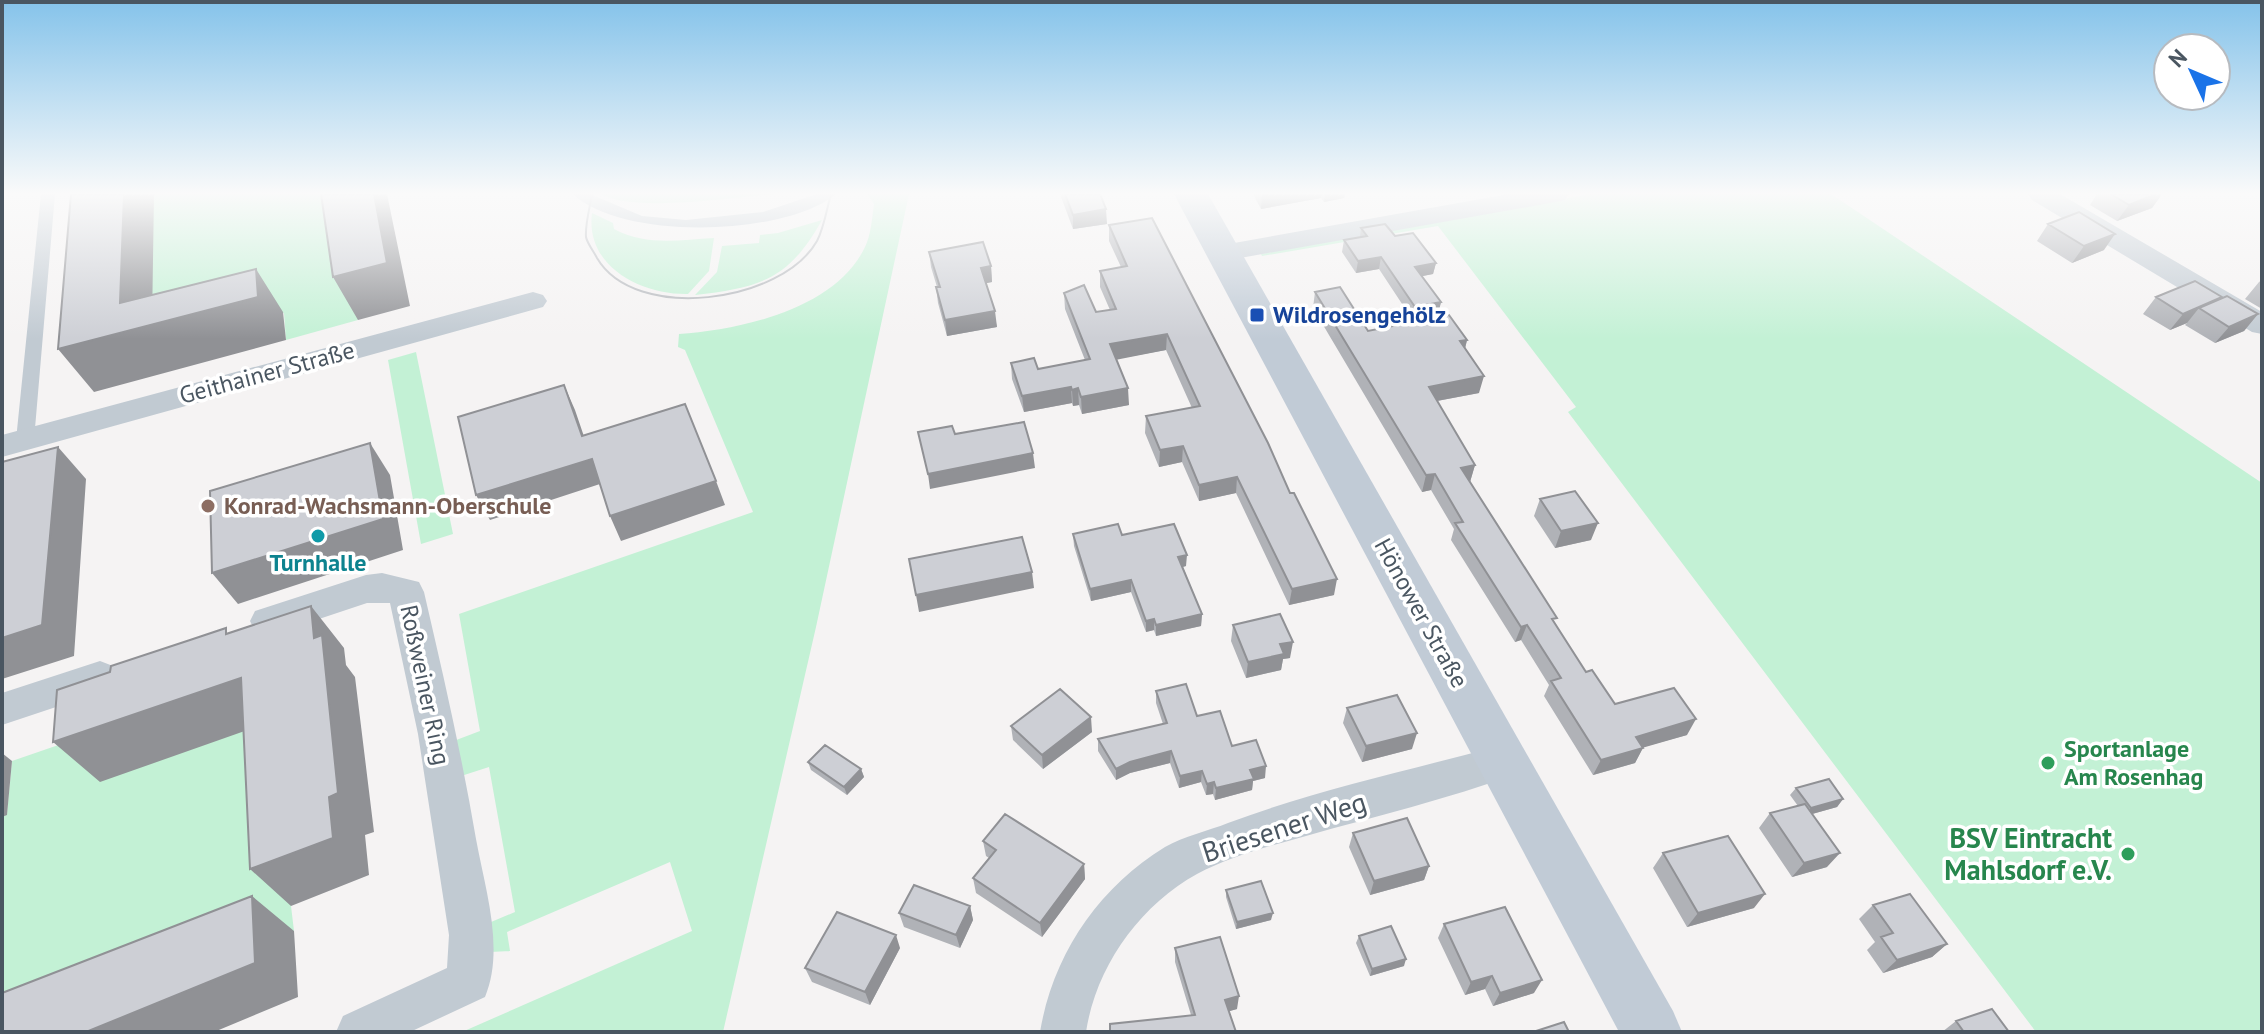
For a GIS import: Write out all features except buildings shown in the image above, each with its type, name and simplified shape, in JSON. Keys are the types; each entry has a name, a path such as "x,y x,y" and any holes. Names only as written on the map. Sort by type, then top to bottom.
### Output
{"main road":[{"name":"Hönower Straße","path":"1217,242 1652,1032"}],"street":[{"path":"1223,253 1284,242"},
{"path":"2122,242 2262,325"},
{"name":"Geithainer Straße","path":"14,443 533,301"},
{"name":"Roßweiner Ring","path":"230,634 366,589 382,587 406,592 438,734 468,919 469,981 359,1032"},
{"path":"2,709 125,669"},
{"name":"Briesener Weg","path":"1063,1032 1068,1002 1102,932 1143,889 1182,860 1260,830 1502,762"}],"lane":[{"path":"14,443 41,242"}],"green space":[{"path":"125,242 346,242 358,320 286,340 284,313 177,345"},
{"path":"596,242 713,242 709,271 688,294 670,293 636,283 607,263"},
{"path":"808,242 785,268 771,277 738,288 695,295 717,272 722,246"},
{"path":"867,242 899,242 816,627 723,1032 462,1032 692,931 670,862 507,932 510,951 490,952 484,925 515,912 489,767 458,777 451,742 480,731 459,614 753,512 685,350 678,347 679,334 757,321 809,301 832,286 851,268"},
{"name":"Sportanlage Am Rosenhag","path":"1325,242 1343,242 1262,256"},
{"name":"Sportanlage Am Rosenhag","path":"1450,242 1903,242 2262,483 2262,1032 2036,1032 1568,412 1576,407"},
{"path":"416,352 453,534 421,544 388,360"},
{"path":"102,730 246,730 291,906 294,931 2,1032 2,817 7,814 12,761"}],"tram line":[{"path":"588,242 597,258 616,278 642,291 674,298 708,297 742,291 773,279 799,262 816,242"}],"place":[{"name":"Wildrosengehölz","path":"1257,315"},
{"name":"Konrad-Wachsmann-Oberschule","path":"208,506"},
{"name":"Turnhalle","path":"318,536"},
{"name":"Sportanlage Am Rosenhag","path":"2048,763"},
{"name":"BSV Eintracht Mahlsdorf e.V.","path":"2128,854"}]}
